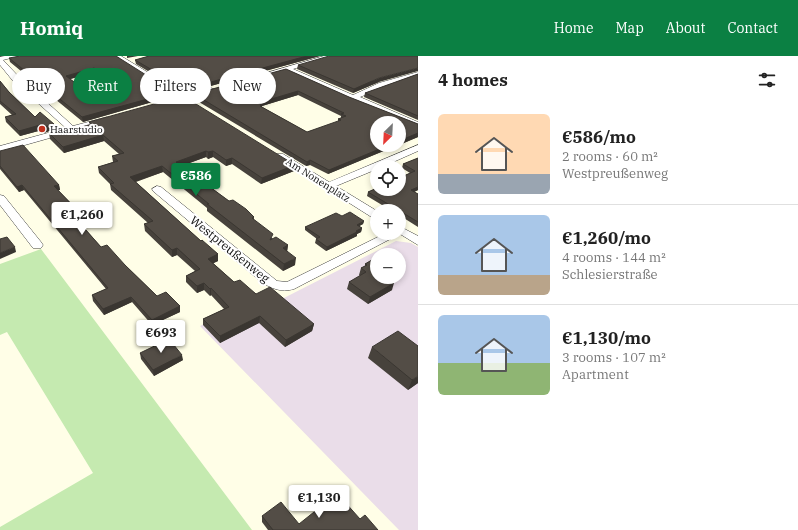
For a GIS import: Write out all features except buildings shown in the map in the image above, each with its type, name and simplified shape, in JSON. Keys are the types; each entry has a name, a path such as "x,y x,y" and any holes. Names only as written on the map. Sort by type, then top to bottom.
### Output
{"street":[{"path":"16,56 0,60 16,79 72,129"},
{"path":"116,56 140,71"},
{"path":"276,72 332,56"},
{"path":"126,62 140,59"},
{"path":"287,69 418,125"},
{"path":"352,98 382,85 418,74"},
{"path":"0,149 117,116"},
{"path":"329,186 418,148"},
{"name":"Am Nonenplatz","path":"274,152 370,212"},
{"name":"Westpreußenweg","path":"157,190 274,285 289,286 380,240"},
{"path":"0,198 37,245"},
{"path":"406,235 418,241"}],"shaded area":[{"path":"396,241 411,243 418,247 418,530 399,530 200,326 269,292 280,300 370,254 370,284 406,284 406,248 382,248"}],"green space":[{"path":"41,249 252,530 0,530 0,527 93,473 7,332 0,335 0,264"}],"place":[{"name":"Haarstudio","path":"42,129"}]}
